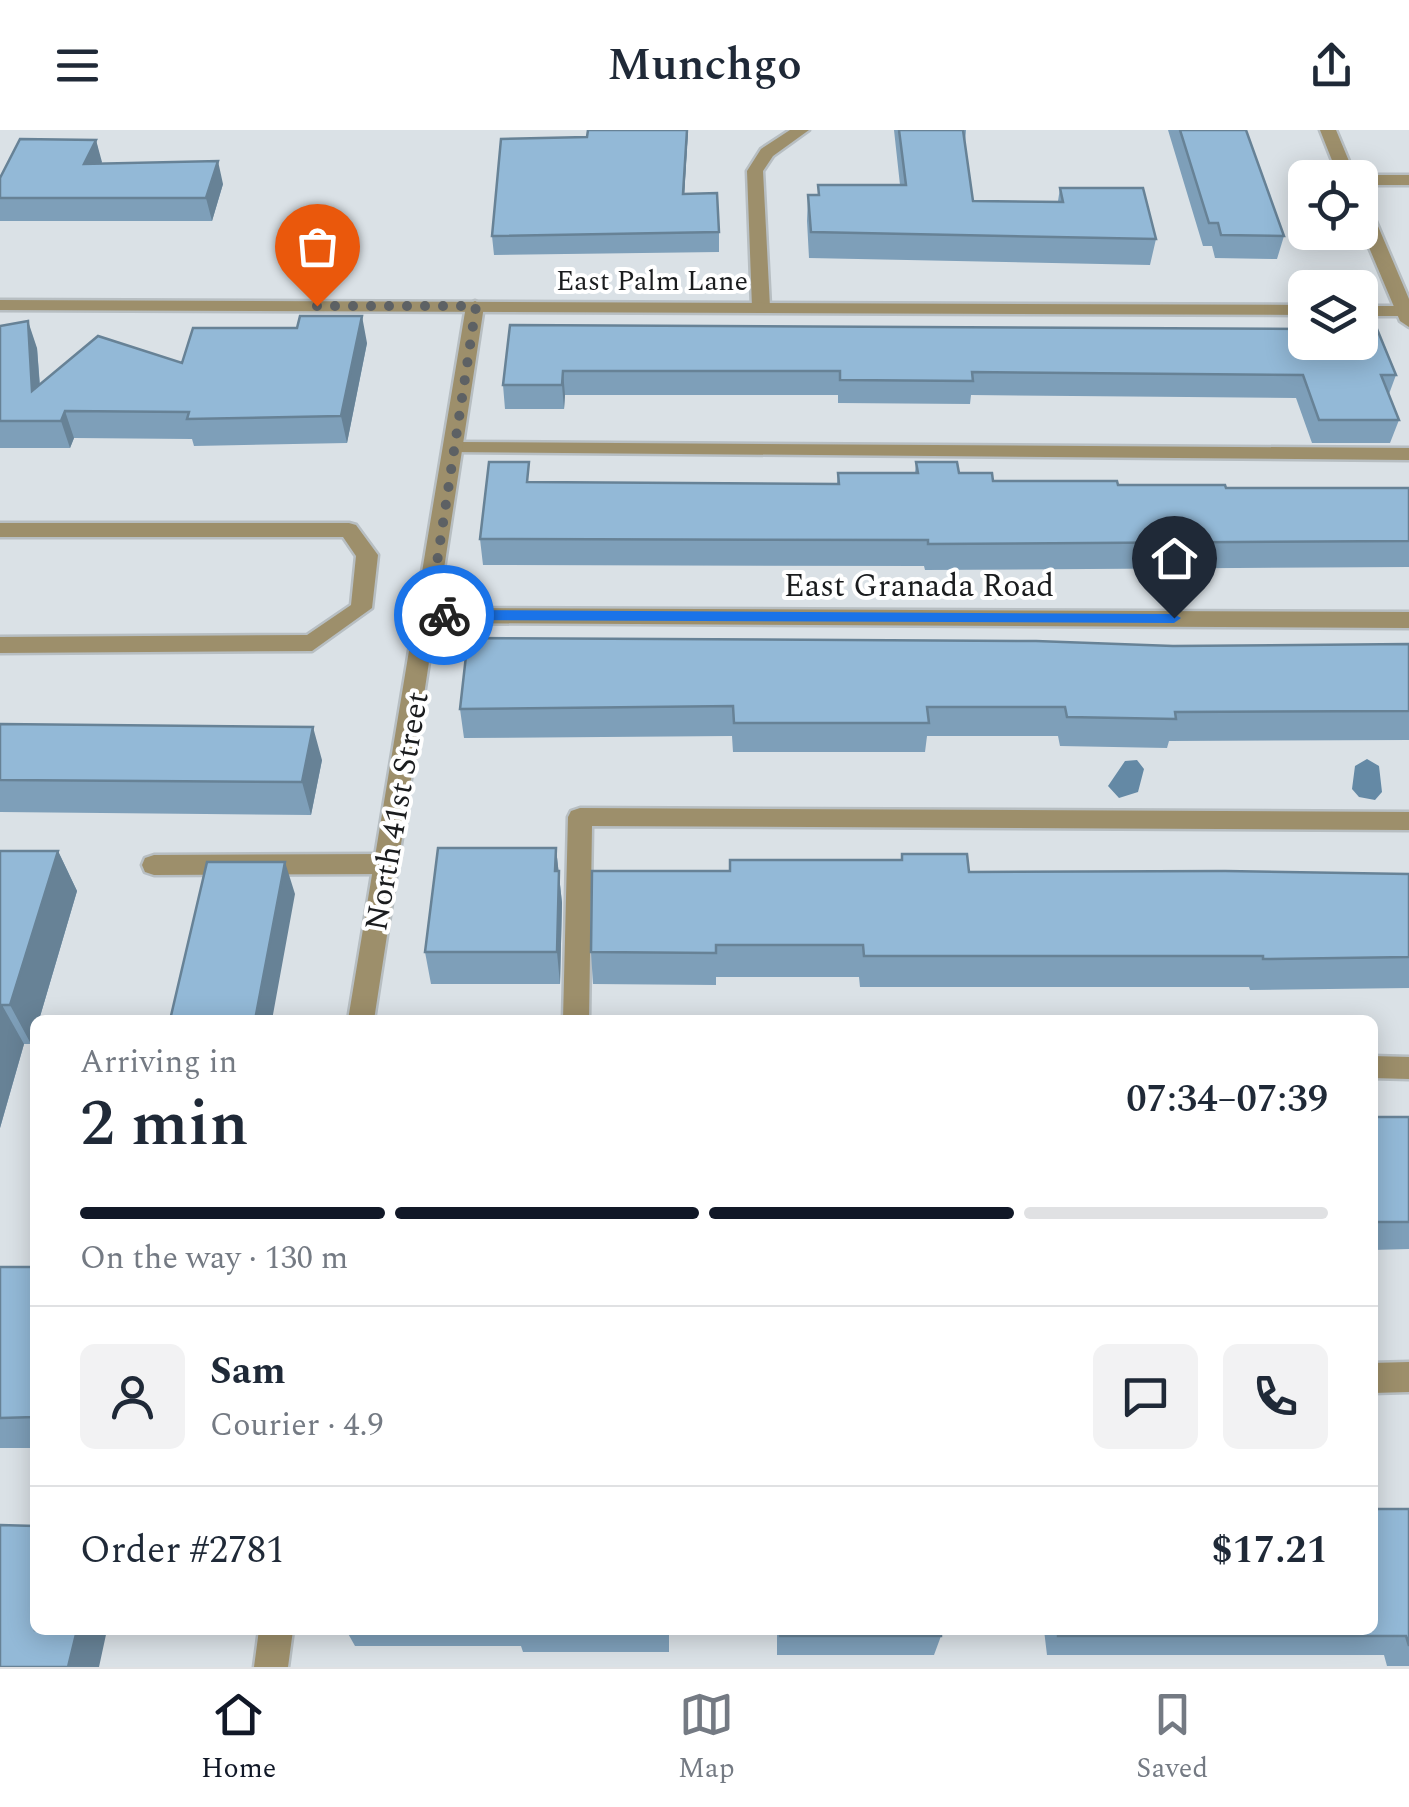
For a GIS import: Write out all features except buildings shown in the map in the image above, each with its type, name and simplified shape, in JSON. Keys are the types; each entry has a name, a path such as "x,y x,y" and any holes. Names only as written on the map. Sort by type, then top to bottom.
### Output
{"street":[{"path":"761,307 755,171 767,153 800,130"},
{"path":"1328,130 1340,160"},
{"path":"1378,180 1409,180"},
{"path":"1378,246 1408,314 1378,312"},
{"name":"East Palm Lane","path":"0,305 1288,310"},
{"name":"North 41st Street","path":"362,1015 476,306"},
{"path":"456,448 1409,454"},
{"path":"0,530 349,530 367,555 361,608 312,643 0,645"},
{"name":"East Granada Road","path":"429,615 1409,620"},
{"path":"576,1015 580,818 1409,821"},
{"path":"154,865 386,864"},
{"path":"1378,1067 1409,1068"},
{"path":"1378,1378 1409,1377"},
{"path":"271,1667 275,1635"}],"water":[{"path":"1367,759 1379,766 1382,792 1375,800 1359,797 1352,789 1355,766"},
{"path":"1137,760 1144,769 1138,792 1119,798 1108,786 1125,761"}],"way so far":[{"path":"317,306 476,306 429,615 444,615"}],"route":[{"path":"444,615 1174,618"}]}
